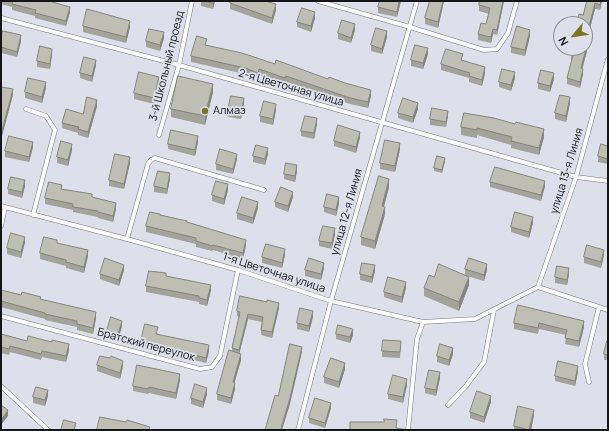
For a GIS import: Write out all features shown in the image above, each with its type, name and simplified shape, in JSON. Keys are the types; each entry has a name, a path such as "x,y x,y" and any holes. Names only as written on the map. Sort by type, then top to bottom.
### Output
{"lane":[{"name":"3-й Школьный проезд","path":"159,136 179,65 192,1"},
{"path":"318,1 484,50 497,49 508,33 517,1"},
{"name":"улица 12-я Линия","path":"298,430 331,301 417,1"},
{"name":"2-я Цветочная улица","path":"1,18 179,65 576,177 608,181"},
{"name":"улица 13-я Линия","path":"538,286 576,177 608,59"},
{"path":"26,109 46,116 55,130 33,215"},
{"path":"127,239 148,164 155,158 264,190"},
{"path":"1,226 3,207"},
{"name":"1-я Цветочная улица","path":"3,207 127,239 238,270 331,301 424,322 475,319 538,286"},
{"name":"Братский переулок","path":"1,316 200,369 212,367 220,356 238,270"},
{"path":"538,286 608,310"},
{"path":"589,382 585,364 599,307"},
{"path":"448,405 466,386 484,362 494,310"},
{"path":"408,430 417,339 424,322"},
{"path":"1,386 48,430"}],"building":[{"path":"10,1 49,1 70,7 66,21 35,13 36,10 12,4 13,2"},
{"path":"231,1 265,1 276,4 272,18 230,3"},
{"path":"380,1 399,1 397,12 378,7"},
{"path":"430,1 443,1 438,22 425,18"},
{"path":"480,1 503,1 497,30 493,29 491,37 478,34 481,23 486,24 490,8 479,5"},
{"path":"587,1 601,1 600,5 595,3 592,16 578,16 579,14 583,15"},
{"path":"302,8 315,12 311,26 297,22"},
{"path":"87,9 130,21 126,37 83,26"},
{"path":"342,20 355,24 351,38 338,33"},
{"path":"517,26 530,30 525,50 511,47"},
{"path":"376,28 387,31 382,49 371,45"},
{"path":"149,29 164,32 160,45 146,41"},
{"path":"3,31 21,35 17,52 1,47 1,37"},
{"path":"197,36 207,39 205,45 242,53 275,64 276,60 328,79 329,77 371,90 368,102 350,98 286,76 285,78 259,69 258,73 245,68 191,56"},
{"path":"415,45 428,48 423,63 411,60"},
{"path":"40,46 52,49 50,64 37,61"},
{"path":"446,49 463,54 461,60 485,67 482,80 469,76 470,73 441,64"},
{"path":"573,56 584,56 581,68 583,69 580,82 567,78"},
{"path":"84,57 96,60 92,76 80,73"},
{"path":"502,69 515,72 511,85 499,82"},
{"path":"541,70 554,73 550,86 538,83"},
{"path":"139,72 159,77 154,98 134,93"},
{"path":"178,76 213,84 205,116 171,109"},
{"path":"28,78 46,82 42,97 25,92"},
{"path":"1,87 13,89 1,134"},
{"path":"560,95 570,97 566,116 555,113"},
{"path":"231,96 244,98 241,113 228,111"},
{"path":"87,97 97,100 88,132 78,129 79,127 62,123 66,109 83,114"},
{"path":"403,98 418,103 413,117 398,113"},
{"path":"264,101 276,104 273,119 260,116"},
{"path":"432,108 448,111 446,122 430,119"},
{"path":"464,113 494,118 515,124 516,122 544,129 539,148 511,141 512,137 477,128 477,130 461,127"},
{"path":"305,116 317,118 314,133 301,131"},
{"path":"338,125 360,132 356,147 334,141"},
{"path":"171,130 198,136 195,150 168,144"},
{"path":"9,136 33,142 29,157 5,151"},
{"path":"385,140 400,143 395,166 380,163"},
{"path":"61,141 72,144 68,160 57,157"},
{"path":"601,144 608,146 608,159 598,156"},
{"path":"256,145 268,148 265,159 253,156"},
{"path":"220,149 237,154 233,169 216,164"},
{"path":"115,154 130,157 124,184 109,180"},
{"path":"437,156 445,158 442,170 434,168"},
{"path":"286,163 297,165 295,176 284,174"},
{"path":"495,167 545,181 541,195 490,182"},
{"path":"158,171 170,173 167,189 154,186"},
{"path":"379,176 389,179 382,206 385,207 375,241 361,237"},
{"path":"11,177 25,180 22,192 8,189"},
{"path":"216,181 228,184 224,199 212,195"},
{"path":"49,182 62,185 61,189 92,194 92,197 116,203 113,216 98,211 73,207 73,204 45,198"},
{"path":"281,187 293,192 288,206 275,202"},
{"path":"327,194 339,197 336,210 324,207"},
{"path":"242,197 258,202 253,218 237,213"},
{"path":"150,212 187,221 246,240 243,253 196,241 196,238 146,226"},
{"path":"515,212 533,217 529,232 511,227"},
{"path":"323,226 335,228 332,243 319,241"},
{"path":"11,233 25,237 21,252 7,248"},
{"path":"44,237 57,240 57,243 88,250 84,267 66,262 66,260 40,253"},
{"path":"266,244 285,249 282,263 262,257"},
{"path":"587,245 604,250 601,262 584,257"},
{"path":"105,258 124,265 119,280 100,274"},
{"path":"309,258 324,263 321,274 305,270"},
{"path":"469,258 487,264 484,275 465,269"},
{"path":"362,263 375,265 372,277 360,274"},
{"path":"439,264 469,277 459,302 424,288 429,275 434,277"},
{"path":"557,266 569,268 567,280 555,277"},
{"path":"149,271 166,273 166,276 211,285 207,300 199,298 199,296 146,286"},
{"path":"388,277 406,282 402,297 384,292"},
{"path":"1,290 21,295 22,292 41,297 40,299 96,312 93,328 77,324 77,321 45,314 1,301"},
{"path":"240,296 279,303 272,332 261,330 263,317 248,314 239,350 232,348 240,312 237,311"},
{"path":"518,305 584,321 579,341 565,338 567,330 539,323 538,328 514,323"},
{"path":"300,308 313,311 309,326 297,323"},
{"path":"111,317 122,321 118,334 107,331"},
{"path":"145,324 158,327 156,334 209,345 206,358 141,341"},
{"path":"338,325 353,329 350,337 336,334"},
{"path":"1,334 27,341 28,336 52,342 52,340 69,344 66,356 42,351 41,354 10,346 9,349 1,347"},
{"path":"383,340 401,341 400,352 382,351"},
{"path":"608,341 608,355 604,354"},
{"path":"290,344 302,347 281,428 282,429 265,430 275,395 278,396"},
{"path":"440,344 453,348 449,360 437,356"},
{"path":"229,350 241,354 233,382 235,383 231,398 217,394"},
{"path":"100,356 110,358 111,356 123,361 120,373 97,365"},
{"path":"331,358 345,363 339,382 324,377"},
{"path":"558,361 578,366 575,381 555,376"},
{"path":"137,365 180,374 176,393 149,387 148,389 133,386"},
{"path":"429,370 440,372 436,390 425,388"},
{"path":"393,375 407,379 403,397 388,394"},
{"path":"195,384 207,388 203,402 191,398"},
{"path":"36,387 48,390 45,400 33,397"},
{"path":"477,391 491,396 484,417 470,412"},
{"path":"315,398 331,403 325,423 309,418"},
{"path":"1,405 8,410 1,420"},
{"path":"518,406 534,410 529,430 514,426"},
{"path":"100,417 126,422 127,420 150,427 149,430 97,430"},
{"path":"384,419 397,420 396,428 408,430 350,430 350,422 384,422"},
{"path":"64,420 76,423 74,430 61,430"}],"place":[{"name":"Алмаз","path":"205,111"}]}
